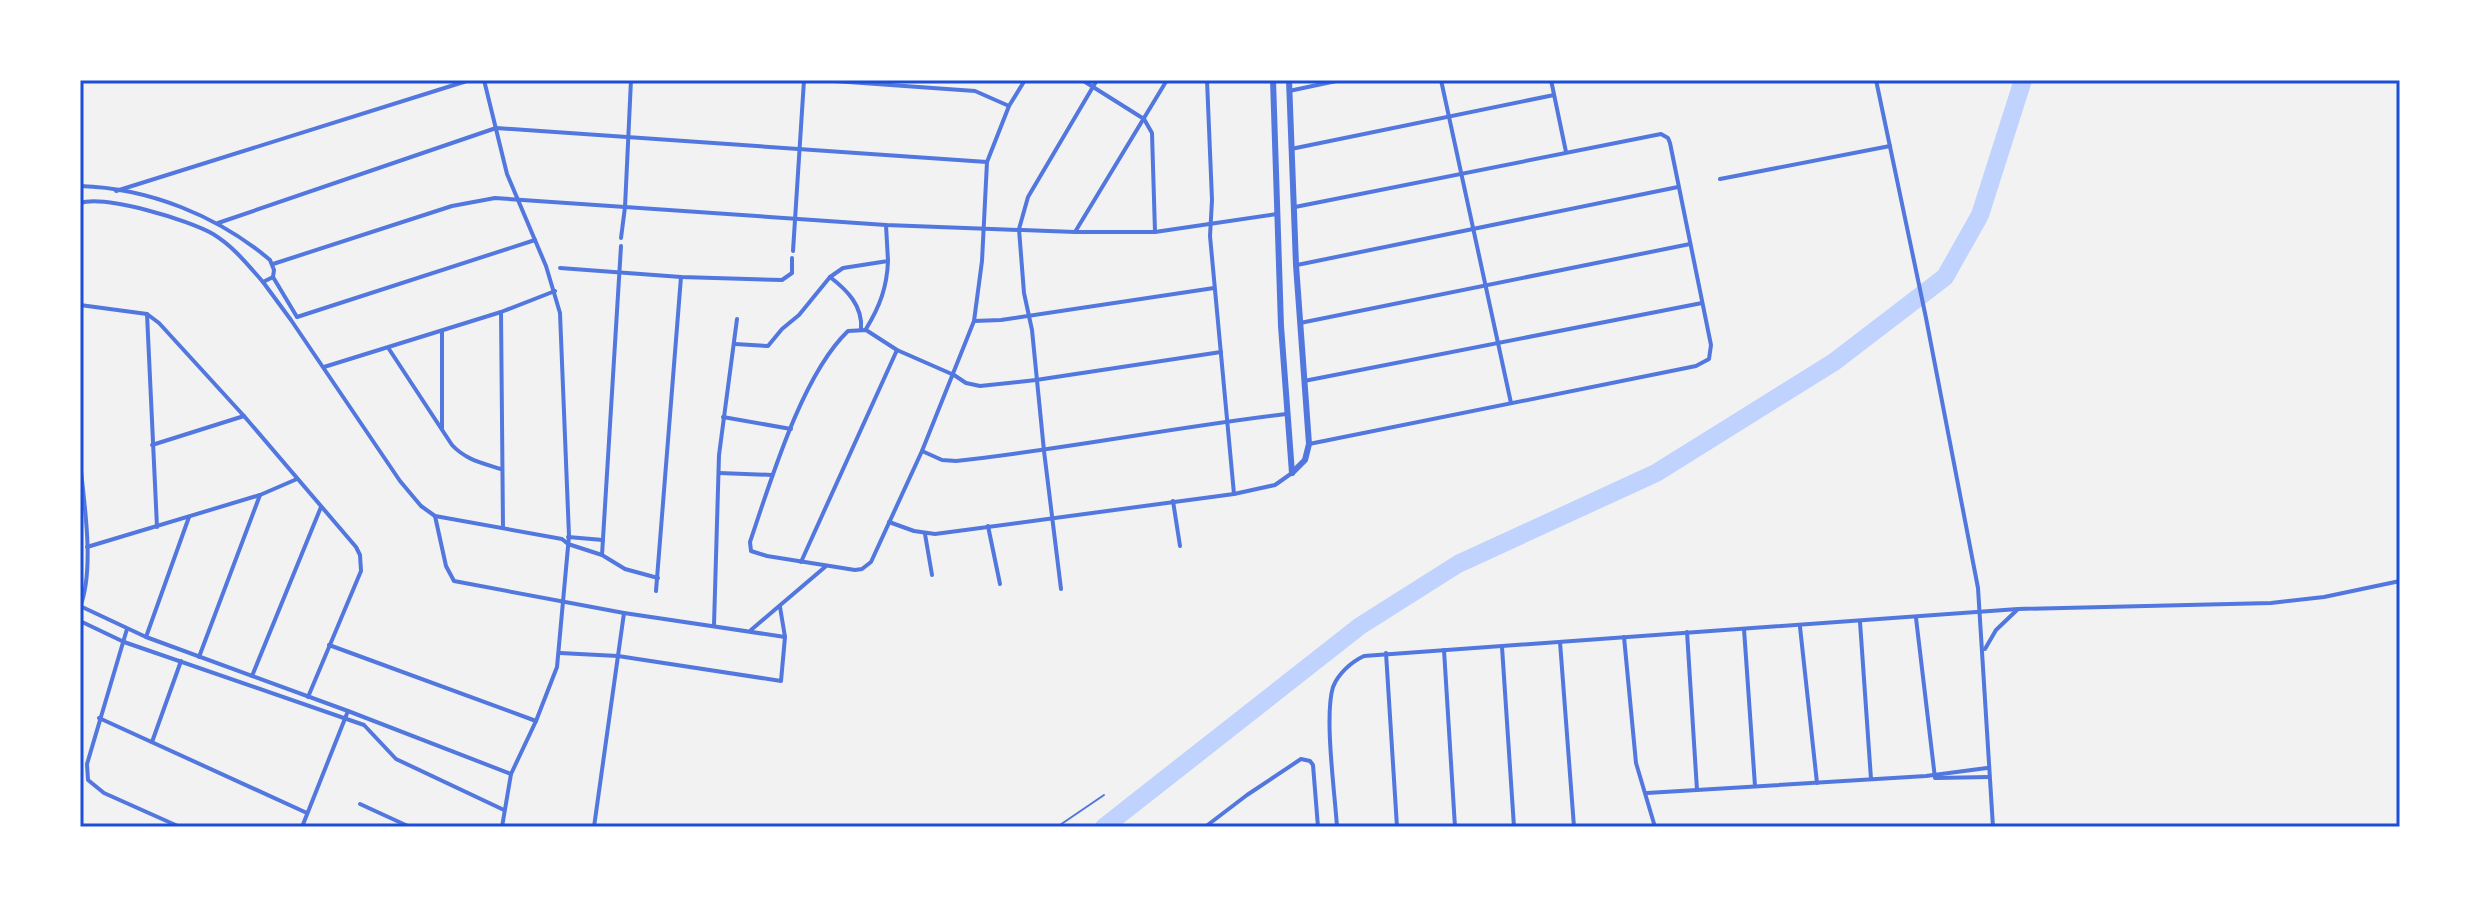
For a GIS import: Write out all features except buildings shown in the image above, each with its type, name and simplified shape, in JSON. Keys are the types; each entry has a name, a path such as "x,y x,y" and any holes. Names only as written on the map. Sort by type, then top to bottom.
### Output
{"street":[{"path":"116,191 470,80"},
{"path":"484,80 507,174 555,291 563,333 569,536 560,653 552,685 511,774 502,827"},
{"path":"621,238 631,80"},
{"path":"560,268 681,277 782,280 792,273 804,80"},
{"path":"820,80 966,89 989,95 1009,106"},
{"path":"1025,80 1009,106 987,162 974,321 954,375 922,451 871,562 855,570 825,567 753,553 750,549 772,475 791,429 825,358 848,331 864,329 897,350 954,375 966,383 980,386 1221,352"},
{"path":"1082,80 1144,119 1152,133 1155,232"},
{"path":"1061,589 1019,229 1028,197 1097,80"},
{"path":"1075,232 1167,80"},
{"path":"1207,80 1214,288 1234,494"},
{"path":"1273,80 1286,414 1292,473"},
{"path":"889,522 925,534 1234,494 1275,485 1305,460 1309,444 1299,323 1289,80"},
{"path":"1289,91 1341,80"},
{"path":"1441,80 1511,403"},
{"path":"1551,80 1566,152"},
{"path":"1876,80 1923,303 1981,613 1993,827"},
{"path":"1291,149 1554,95"},
{"path":"218,223 496,128 987,162"},
{"path":"1294,207 1655,133 1668,138 1711,352 1709,359 1696,366 1309,444"},
{"path":"1720,179 1890,146"},
{"path":"80,186 116,191 186,209 218,223 257,249 273,264 273,277 324,367 400,481 421,506 435,516 562,539 568,544 602,555 625,569 658,578"},
{"path":"1296,265 1678,187"},
{"path":"273,264 474,200 517,198 886,225 1075,232 1155,232 1277,214"},
{"path":"80,203 103,201 196,225 229,245 294,318"},
{"path":"864,329 877,313 887,284 886,225"},
{"path":"294,318 535,240"},
{"path":"1299,323 1690,244"},
{"path":"602,555 621,246"},
{"path":"735,344 764,347 771,344 830,277 843,268 888,261"},
{"path":"263,282 273,277"},
{"path":"656,591 681,277"},
{"path":"830,277 847,291 859,310 864,329"},
{"path":"974,321 1214,288"},
{"path":"324,367 389,349 555,291"},
{"path":"1303,381 1702,303"},
{"path":"80,305 147,314 171,335 356,547 362,563 361,571 308,697"},
{"path":"501,312 503,528"},
{"path":"147,314 157,527"},
{"path":"714,625 723,417 737,319"},
{"path":"442,331 442,429"},
{"path":"389,349 461,455 501,469"},
{"path":"801,562 897,350"},
{"path":"922,451 942,460 956,461 1044,451 1286,414"},
{"path":"152,445 244,416"},
{"path":"723,417 791,429"},
{"path":"80,462 87,547 80,607 146,637 511,774"},
{"path":"719,473 772,475"},
{"path":"87,547 260,495 297,479"},
{"path":"199,657 260,495"},
{"path":"1173,501 1180,546"},
{"path":"252,676 321,507"},
{"path":"435,516 446,566 454,581 624,613 785,637"},
{"path":"146,637 189,517"},
{"path":"988,526 1000,584"},
{"path":"925,534 932,575"},
{"path":"562,539 569,536 603,540"},
{"path":"751,630 825,567"},
{"path":"1337,827 1331,701 1334,687 1345,670 1358,659 1386,653 2018,609 2271,603 2324,597 2400,581"},
{"path":"560,653 618,656 781,681 785,637 780,607"},
{"path":"1984,651 1996,630 2018,609"},
{"path":"594,827 624,613"},
{"path":"1916,617 1935,776"},
{"path":"80,621 124,642 364,725 396,759 504,810"},
{"path":"1860,622 1871,780"},
{"path":"1800,626 1817,783"},
{"path":"127,629 87,764 88,780 104,793 180,827"},
{"path":"1744,629 1755,786"},
{"path":"1687,632 1697,790"},
{"path":"1624,637 1634,751 1655,827"},
{"path":"1560,641 1574,827"},
{"path":"329,645 536,721"},
{"path":"1502,647 1514,827"},
{"path":"1444,650 1455,827"},
{"path":"1386,653 1397,827"},
{"path":"152,743 181,661"},
{"path":"302,827 348,711"},
{"path":"99,718 307,813"},
{"path":"1205,827 1296,760 1306,759 1313,765 1318,827"},
{"path":"1935,776 1988,768"},
{"path":"1647,793 1926,776 1989,777"},
{"path":"360,804 410,827"},
{"path":"161,827 164,820"}],"lane":[{"path":"1057,827 1104,795"}],"waterway":[{"path":"1104,827 1360,626 1458,564 1656,473 1834,362 1945,277 1980,215 2023,80"}]}
